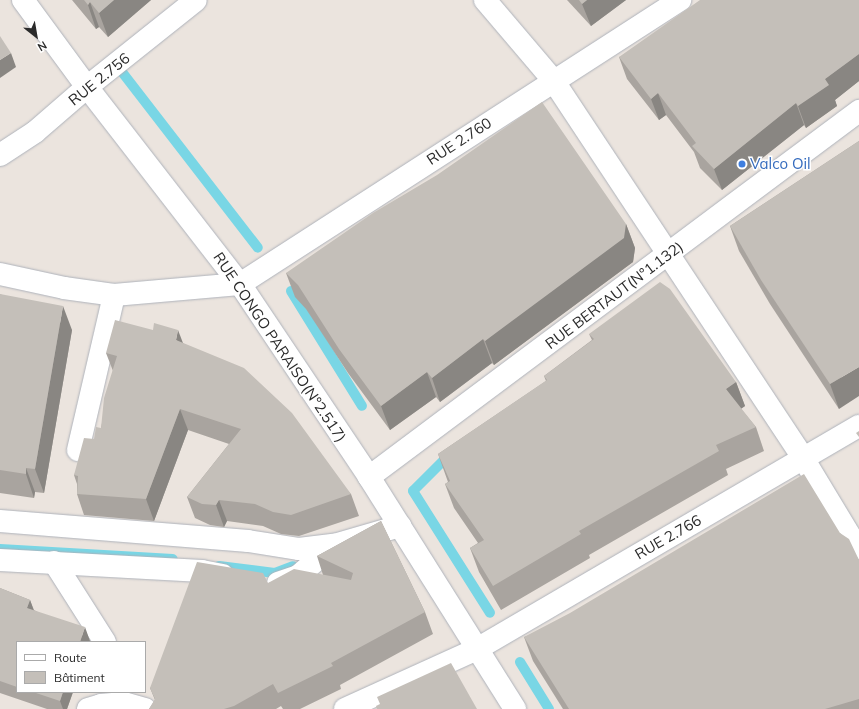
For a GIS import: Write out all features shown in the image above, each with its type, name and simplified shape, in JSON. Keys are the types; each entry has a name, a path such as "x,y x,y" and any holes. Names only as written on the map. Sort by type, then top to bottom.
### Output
{"street":[{"name":"RUE CONGO PARAISO(N°2.517)","path":"23,0 87,87 240,284 369,477 515,709"},
{"name":"RUE 2.756","path":"0,155 35,132 87,87 196,0"},
{"path":"485,0 554,80 802,458 859,551"},
{"name":"RUE 2.760","path":"240,284 680,0"},
{"name":"RUE BERTAUT(N°1.132)","path":"369,477 859,111"},
{"path":"0,274 64,288 114,295 240,284"},
{"path":"78,450 114,295"},
{"name":"RUE 2.766","path":"345,709 477,649 859,426"},
{"path":"0,521 248,541 299,549 334,545 400,526"},
{"path":"0,560 54,562 202,572 276,584 298,576 334,545"},
{"path":"54,562 104,641"},
{"path":"138,693 146,709"},
{"path":"88,709 101,705 124,703 146,709"}],"building":[{"path":"84,0 114,0 99,13 90,2 88,5"},
{"path":"579,0 587,0 582,4"},
{"path":"700,0 859,0 859,54 825,79 829,85 798,106 796,103 714,169 692,146 696,143 658,93 651,99 619,57"},
{"path":"0,36 11,53 0,60"},
{"path":"542,102 626,224 624,238 485,341 483,339 432,378 427,372 381,406 339,349 298,285 286,273 373,213 437,175"},
{"path":"859,141 859,367 830,384 761,280 730,226"},
{"path":"660,282 670,289 736,382 726,389 756,427 716,445 719,451 579,531 581,534 493,586 470,548 484,540 445,484 450,481 438,454 547,380 544,376 594,339 589,334"},
{"path":"0,294 63,306 35,469 26,468 26,474 0,470"},
{"path":"115,320 153,330 154,323 178,330 176,340 244,368 292,413 351,494 291,515 273,512 255,504 219,500 216,505 202,504 187,497 241,429 180,409 146,499 77,494 78,476 74,475 84,438 94,439 96,427 101,428 104,398 117,356 106,353"},
{"path":"804,474 840,533 849,539 859,560 859,699 825,709 569,709 524,637 570,613"},
{"path":"381,521 425,612 331,663 333,666 278,693 273,684 234,706 224,709 149,709 155,699 150,688 197,562 263,573 268,583 294,569 351,580 353,573 317,556"},
{"path":"0,588 30,600 27,608 85,627 80,641 16,641 16,687 0,681"},
{"path":"451,663 477,709 377,709 376,706 380,704 377,697"},
{"path":"36,693 63,693 60,701"}],"waterway":[{"path":"122,72 258,248"},
{"path":"291,291 362,406"},
{"path":"450,454 413,491 490,613"},
{"path":"0,549 173,559"},
{"path":"219,566 275,573 293,566"},
{"path":"520,662 549,709"}],"place":[{"name":"Valco Oil","path":"742,164"}]}
